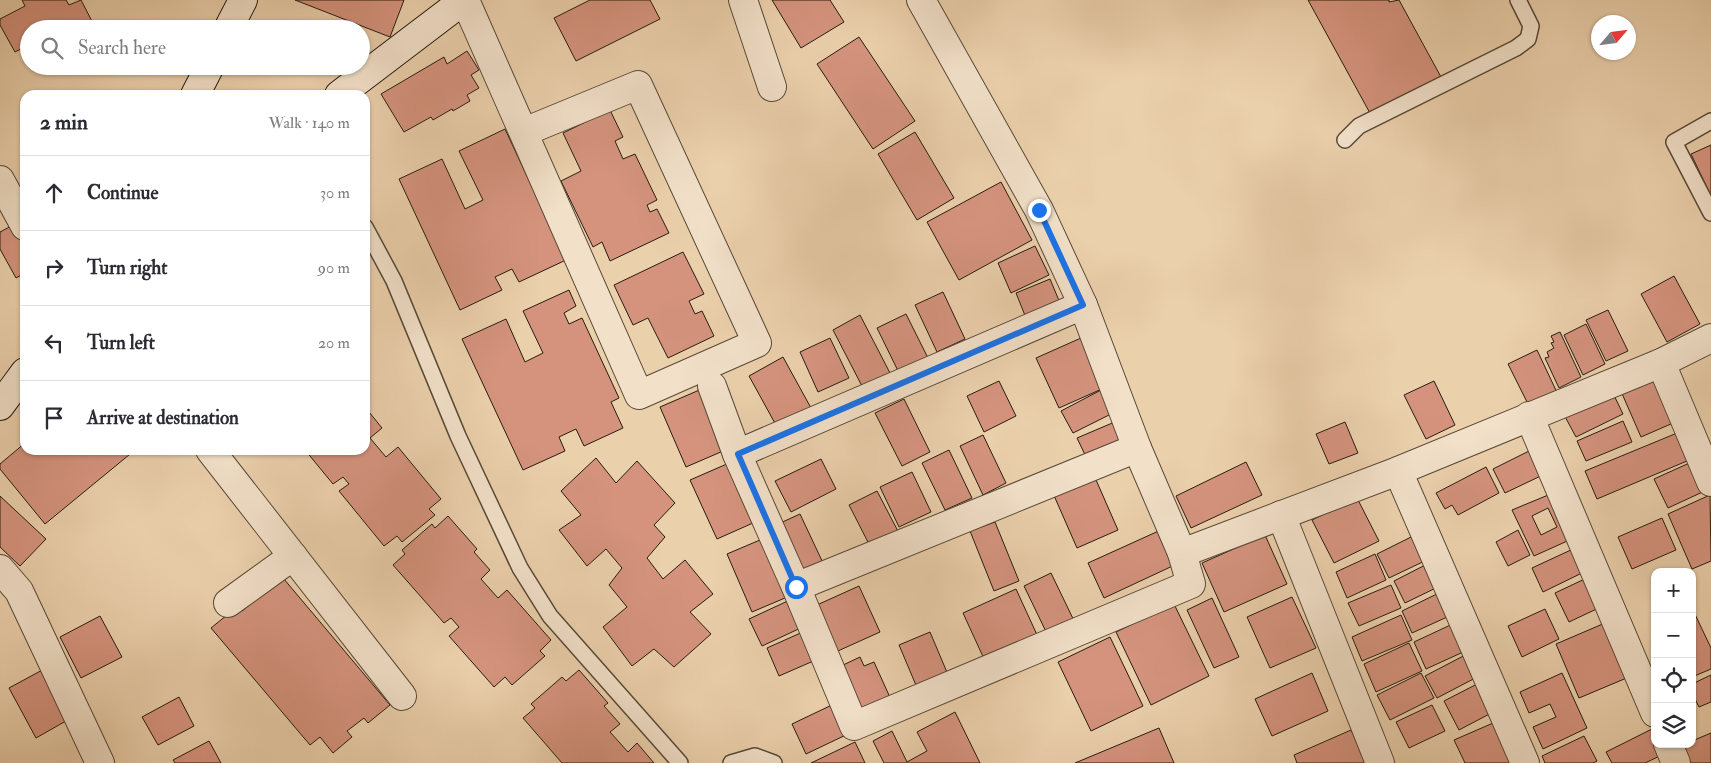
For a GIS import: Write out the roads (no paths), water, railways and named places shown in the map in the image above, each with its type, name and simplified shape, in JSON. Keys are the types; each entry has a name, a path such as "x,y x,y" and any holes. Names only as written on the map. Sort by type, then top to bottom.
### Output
{"street":[{"path":"233,20 243,0"},
{"path":"370,71 464,0 524,132 638,395 757,343 638,85 524,132"},
{"path":"743,0 772,87"},
{"path":"712,386 738,454 854,726 1191,584 1182,553 1138,448 1083,305 1039,210 921,0"},
{"path":"198,90 205,75"},
{"path":"346,90 365,75"},
{"path":"0,180 20,217"},
{"path":"738,454 1083,305"},
{"path":"1182,553 1398,471 1661,363 1711,338"},
{"path":"1661,363 1711,482"},
{"path":"0,406 20,379"},
{"path":"1529,416 1651,704"},
{"path":"796,587 1138,448"},
{"path":"214,455 402,696"},
{"path":"1398,471 1525,763"},
{"path":"1281,515 1380,763"},
{"path":"228,603 293,556"},
{"path":"0,570 18,592 100,763"},
{"path":"1670,748 1676,763"}],"lane":[{"path":"1345,140 1360,126 1516,48 1528,39 1531,26 1518,0"},
{"path":"1711,122 1674,142 1711,213"},
{"path":"370,236 394,281 458,436 520,568 550,616 680,763"},
{"path":"731,763 755,756 774,763"}]}
